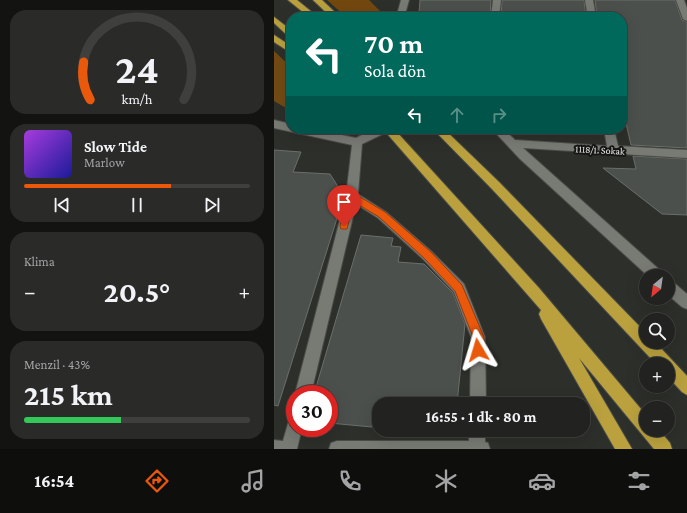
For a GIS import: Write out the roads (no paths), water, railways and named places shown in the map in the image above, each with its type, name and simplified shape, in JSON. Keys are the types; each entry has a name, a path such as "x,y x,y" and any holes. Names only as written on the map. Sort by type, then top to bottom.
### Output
{"highway":[{"path":"292,0 308,12"},
{"path":"317,0 330,12"},
{"path":"274,19 286,30"},
{"path":"274,38 286,46"},
{"path":"393,134 534,292 639,419"},
{"path":"443,134 500,191 659,357"},
{"path":"534,292 606,421 624,449"},
{"path":"675,374 687,387"},
{"path":"655,437 664,449"}],"street":[{"path":"402,12 405,0"},
{"path":"495,12 496,0"},
{"path":"589,0 591,12"},
{"path":"680,0 687,19"},
{"path":"274,125 286,127"},
{"path":"319,134 357,142 373,134"},
{"path":"502,134 649,269"},
{"path":"610,134 612,150"},
{"path":"305,385 352,196 357,142"},
{"name":"1118/1. Sokak","path":"513,144 687,154"},
{"path":"352,196 382,215 428,255 459,288 478,337 478,397"},
{"path":"675,292 687,303"},
{"path":"289,449 292,437"},
{"path":"337,449 479,449 478,437"},
{"path":"274,448 285,449"}]}
